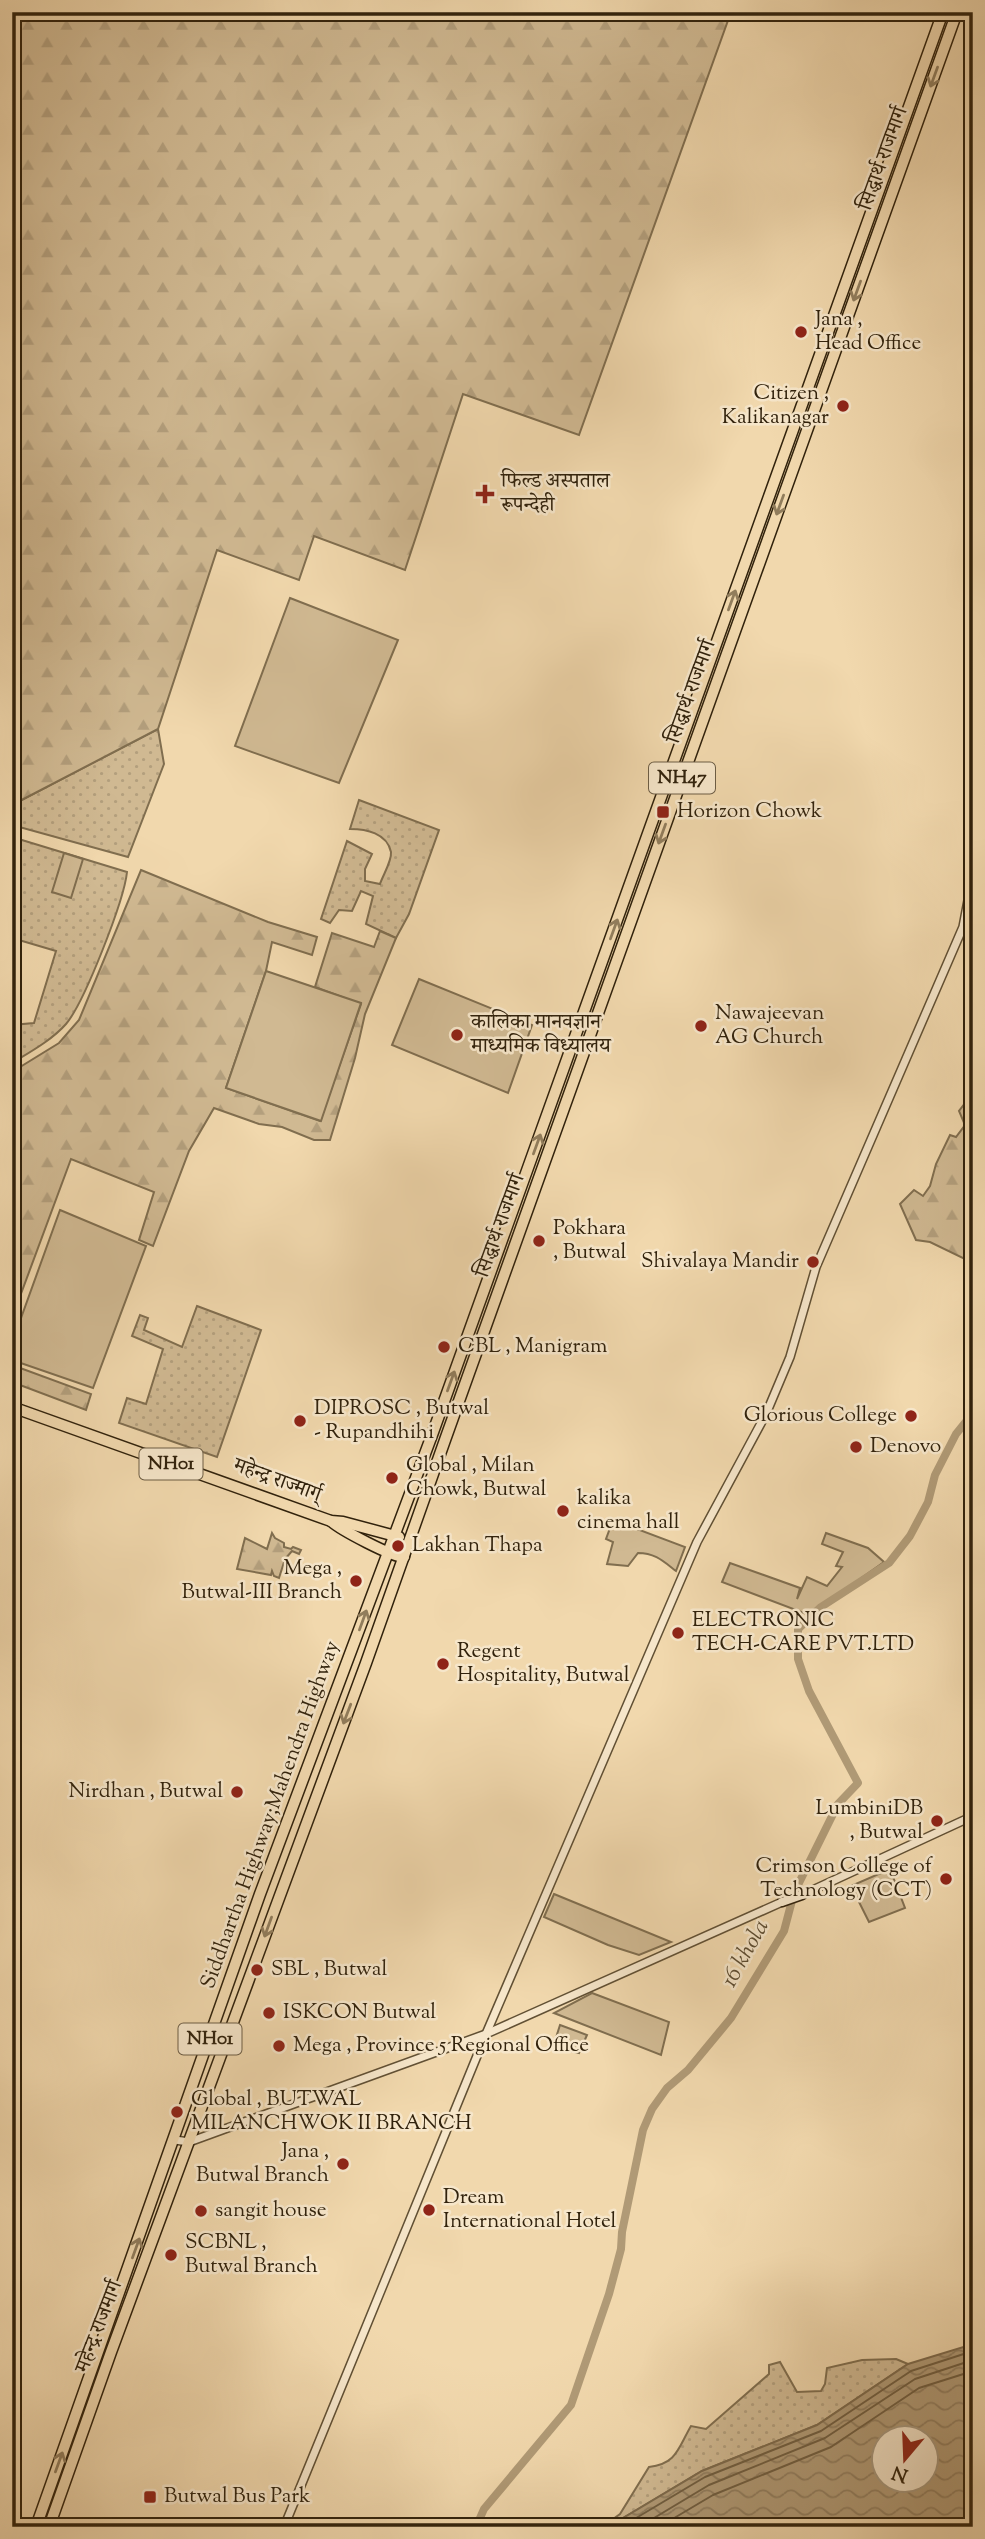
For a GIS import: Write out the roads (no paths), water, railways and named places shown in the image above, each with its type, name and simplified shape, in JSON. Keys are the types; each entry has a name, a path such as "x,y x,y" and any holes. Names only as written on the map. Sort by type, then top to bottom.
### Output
{"highway":[{"name":"सिद्धार्थ राजमार्ग","path":"394,1537 943,12"},
{"name":"सिद्धार्थ राजमार्ग","path":"409,1544 957,12"},
{"name":"महेन्द्र राज्मार्ग्","path":"12,1407 331,1521 404,1539 409,1544"},
{"name":"महेन्द्र राज्मार्ग्","path":"331,1521 339,1528 396,1557 404,1557"},
{"name":"NH47","path":"388,1552 394,1537"},
{"name":"Siddhartha Highway;Mahendra Highway","path":"190,2142 409,1544"},
{"name":"Siddhartha Highway;Mahendra Highway","path":"36,2527 260,1894 388,1552"},
{"name":"महेन्द्र राजमार्ग","path":"49,2527 190,2142"}],"main road":[{"path":"782,1902 802,1895"}],"street":[{"path":"284,2527 486,2034 697,1542 766,1414 790,1357 816,1267 962,927 973,874"},
{"path":"802,1895 973,1816"},
{"path":"175,2140 190,2142 486,2034 782,1902"}],"water":[{"path":"973,2344 973,2527 608,2527 702,2471 817,2425 908,2364"}],"waterway":[{"name":"16 khola","path":"476,2527 484,2509 571,2405 609,2294 621,2249 622,2232 643,2130 652,2109 667,2088 688,2070 731,2018 784,1931 794,1893 838,1804 858,1783 809,1691 798,1659 798,1629 821,1607 889,1563 910,1536 928,1502 935,1475 956,1434 973,1413"}],"place":[{"name":"Jana , Head Office","path":"801,332"},
{"name":"Citizen , Kalikanagar","path":"843,406"},
{"name":"फिल्ड अस्पताल रूपन्देही","path":"485,494"},
{"name":"Horizon Chowk","path":"663,812"},
{"name":"Nawajeevan AG Church","path":"701,1026"},
{"name":"कालिका मानवज्ञान माध्यमिक विध्यालय","path":"457,1035"},
{"name":"Pokhara , Butwal","path":"539,1241"},
{"name":"Shivalaya Mandir","path":"813,1262"},
{"name":"CBL , Manigram","path":"444,1347"},
{"name":"Glorious College","path":"911,1416"},
{"name":"DIPROSC , Butwal - Rupandhihi","path":"300,1421"},
{"name":"Denovo","path":"856,1447"},
{"name":"Global , Milan Chowk, Butwal","path":"392,1478"},
{"name":"kalika cinema hall","path":"563,1511"},
{"name":"Lakhan Thapa","path":"398,1546"},
{"name":"Mega , Butwal-III Branch","path":"356,1581"},
{"name":"ELECTRONIC TECH-CARE PVT.LTD","path":"678,1633"},
{"name":"Regent Hospitality, Butwal","path":"443,1664"},
{"name":"Nirdhan , Butwal","path":"237,1792"},
{"name":"LumbiniDB , Butwal","path":"937,1821"},
{"name":"Crimson College of Technology (CCT)","path":"946,1879"},
{"name":"SBL , Butwal","path":"257,1970"},
{"name":"ISKCON Butwal","path":"269,2013"},
{"name":"Mega , Province 5 Regional Office","path":"279,2046"},
{"name":"Global , BUTWAL MILANCHWOK II BRANCH","path":"177,2112"},
{"name":"Jana , Butwal Branch","path":"343,2164"},
{"name":"Dream International Hotel","path":"429,2210"},
{"name":"sangit house","path":"201,2211"},
{"name":"SCBNL , Butwal Branch","path":"171,2255"},
{"name":"Butwal Bus Park","path":"150,2497"}]}
